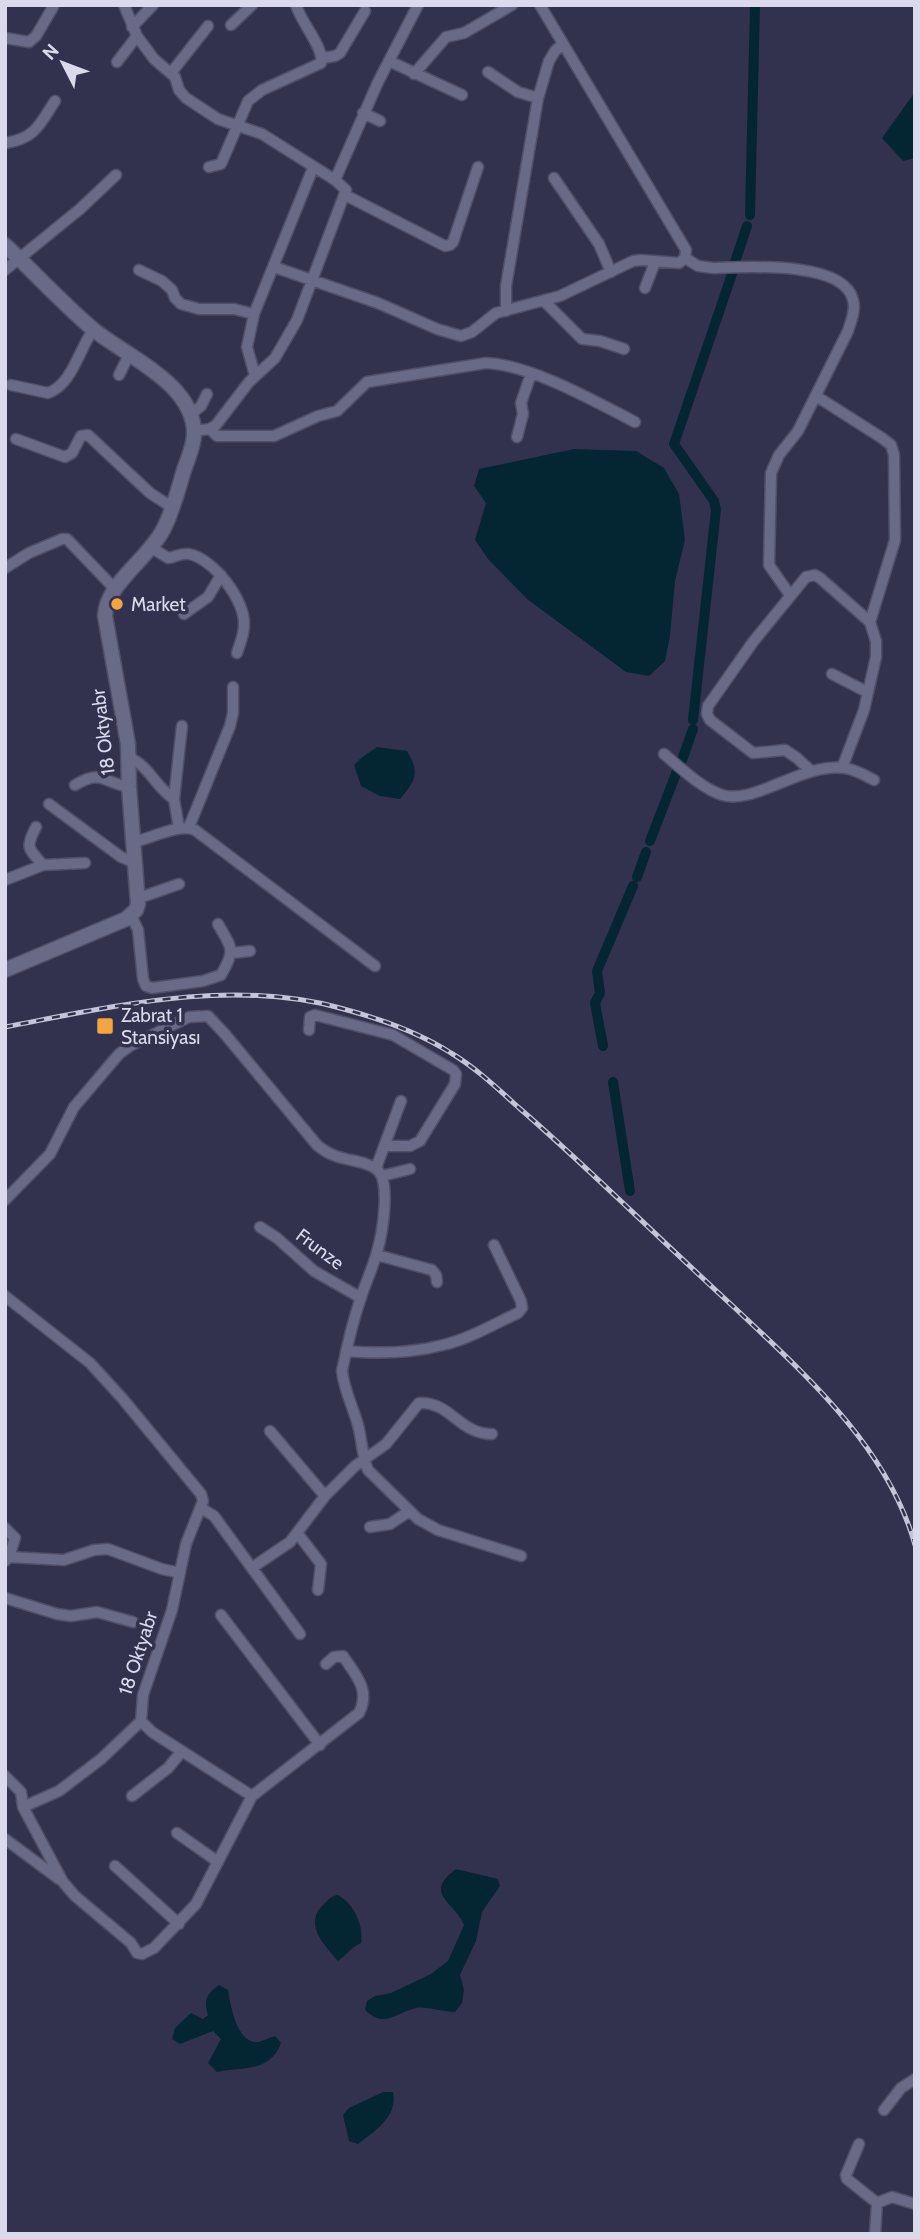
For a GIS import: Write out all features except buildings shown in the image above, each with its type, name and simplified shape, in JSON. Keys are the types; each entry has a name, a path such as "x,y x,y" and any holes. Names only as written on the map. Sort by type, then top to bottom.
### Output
{"street":[{"path":"5,245 94,329 158,373 191,414 194,430 210,429 222,419 255,376 270,365 288,339 346,190 335,180 262,134 218,119 186,98 171,73 154,59 135,31 124,5"},
{"path":"117,62 153,5"},
{"path":"231,25 252,5"},
{"path":"296,5 299,16 323,58"},
{"path":"335,180 363,113 418,5"},
{"path":"274,267 378,303 452,334 467,335 492,315 545,302 633,261 679,263 685,258 686,250 540,5"},
{"path":"5,38 29,41 36,36 53,6"},
{"path":"414,74 446,37 464,33 508,6"},
{"path":"209,167 221,164 243,110 254,96 318,65 323,58 340,53 365,11"},
{"path":"171,73 208,26"},
{"path":"506,311 506,286 538,98 549,61 563,44"},
{"path":"389,61 462,95"},
{"path":"488,72 518,92 538,98"},
{"path":"5,143 28,138 55,101"},
{"path":"363,113 380,121"},
{"path":"345,195 450,246 478,167"},
{"path":"255,376 247,347 254,314 313,168"},
{"path":"5,270 116,176"},
{"path":"554,178 598,244 611,272"},
{"path":"685,258 698,265 713,268 807,270 831,277 849,291 854,300 853,316 816,396 798,431 771,473 769,565 790,595"},
{"path":"645,288 655,262"},
{"path":"139,270 162,281 181,304 199,309 234,309 254,314"},
{"path":"545,302 582,338 624,349"},
{"path":"11,385 52,392 70,373 94,329"},
{"path":"119,375 130,353"},
{"path":"210,429 217,436 274,436 310,419 337,411 367,382 486,363 504,365 531,374 635,422"},
{"path":"517,437 523,414 521,403 531,374"},
{"path":"191,414 201,406 207,394"},
{"path":"816,396 882,438 891,445 894,455 895,540 870,622"},
{"name":"18 Oktyabr","path":"139,898 128,787 129,758 105,606 114,588 152,548 173,508 194,430"},
{"path":"16,439 65,457 72,453 81,436 88,435 150,493 173,508"},
{"path":"5,568 62,538 67,539 114,588"},
{"path":"152,548 168,558 191,554 221,575 234,593 244,618 237,653"},
{"path":"184,614 208,597 221,575"},
{"path":"810,770 785,750 753,753 710,720 707,714 708,706 730,673 790,595 806,577 815,575 850,602 870,622 877,650 864,710 842,768"},
{"path":"832,674 867,692"},
{"path":"134,842 184,827 230,726 233,687"},
{"path":"182,726 174,799 184,827 272,887 375,966"},
{"path":"664,754 695,779 725,796 756,793 810,770 842,768 874,780"},
{"path":"129,758 137,761 174,799"},
{"path":"75,785 90,777 100,777 128,787"},
{"path":"49,804 121,858 136,863"},
{"path":"37,827 28,843 28,849 43,865"},
{"path":"5,880 43,865 85,863"},
{"path":"5,970 103,930 131,915 136,910 139,898 179,884"},
{"path":"131,915 138,930 143,979 149,988 216,979 221,975 232,953 218,925"},
{"path":"232,953 250,951"},
{"path":"5,1200 50,1154 74,1107 119,1054 180,1021 200,1015 208,1016 215,1022 324,1151 379,1172 410,1169"},
{"path":"309,1030 310,1017 315,1015 393,1035 444,1064 456,1074 454,1084 420,1141 410,1146 384,1146"},
{"path":"401,1101 384,1146 379,1172 385,1188 381,1238 360,1298 342,1371 359,1428 363,1460 374,1478 408,1512 438,1530 522,1556"},
{"name":"Frunze","path":"260,1227 277,1238 314,1271 360,1298"},
{"path":"346,1351 386,1353 442,1346 518,1313 522,1308 521,1301 494,1245"},
{"path":"377,1255 432,1270 438,1282"},
{"path":"5,1296 77,1351 122,1398 198,1488 203,1501 201,1508 214,1516 300,1634"},
{"path":"253,1567 290,1542 325,1496 363,1460 386,1444 419,1402 442,1408 472,1431 492,1434"},
{"path":"270,1431 325,1496"},
{"name":"18 Oktyabr","path":"201,1508 186,1544 172,1610 140,1702 141,1721 152,1732 252,1796"},
{"path":"370,1527 397,1522 408,1512"},
{"path":"5,1528 15,1538 7,1559 64,1560 101,1549 180,1573"},
{"path":"298,1534 321,1564 318,1590"},
{"path":"5,1598 57,1614 71,1616 97,1612 133,1622"},
{"path":"221,1615 320,1745"},
{"path":"5,1776 21,1792 23,1807 63,1882 75,1896 131,1943 137,1953 142,1954 154,1948 196,1904 252,1796 354,1719 362,1707 365,1696 362,1685 343,1656 334,1657 326,1664"},
{"path":"23,1807 59,1791 101,1759 141,1721"},
{"path":"132,1797 168,1768 182,1751"},
{"path":"177,1833 218,1862"},
{"path":"5,1839 63,1882"},
{"path":"115,1866 178,1924"},
{"path":"884,2110 901,2088 915,2079"},
{"path":"859,2144 846,2175 847,2179 877,2203"},
{"path":"877,2203 892,2197 915,2204"},
{"path":"875,2234 877,2203"}],"water":[{"path":"915,92 915,158 903,161 882,138"},
{"path":"574,449 636,451 664,468 679,494 685,540 675,581 670,636 665,661 649,676 626,672 527,599 488,559 475,540 486,503 474,486 479,469"},
{"path":"377,747 407,751 414,765 413,781 400,799 380,796 361,786 354,765"},
{"path":"456,1869 498,1879 500,1886 482,1912 476,1941 460,1975 464,1990 462,2003 455,2012 420,2008 384,2019 372,2016 365,2010 367,2001 431,1974 448,1961 464,1925 441,1892 446,1878"},
{"path":"338,1895 353,1909 362,1936 361,1943 338,1961 321,1941 315,1919 324,1904"},
{"path":"219,1985 228,1990 236,2022 244,2037 258,2042 275,2036 281,2043 276,2053 263,2064 217,2072 208,2063 221,2039 213,2031 180,2044 172,2039 175,2028 191,2013 203,2019 208,2015 207,1998"},
{"path":"383,2092 393,2092 394,2101 389,2116 358,2144 349,2141 343,2115 349,2108"}],"waterway":[{"path":"750,215 755,5"},
{"path":"735,262 747,226"},
{"path":"693,720 716,510 714,501 674,444 732,274"},
{"path":"682,760 693,729"},
{"path":"650,841 677,771"},
{"path":"637,877 646,852"},
{"path":"603,1046 595,1003 600,993 597,971 633,886"},
{"path":"613,1082 630,1191"}],"railway":[{"path":"5,1027 172,998 257,995 299,999 340,1008 397,1026 438,1045 478,1072 558,1143 817,1388 865,1445 886,1477 915,1545"}],"place":[{"name":"Market","path":"117,604"},
{"name":"Zabrat 1 Stansiyası","path":"105,1026"}]}
